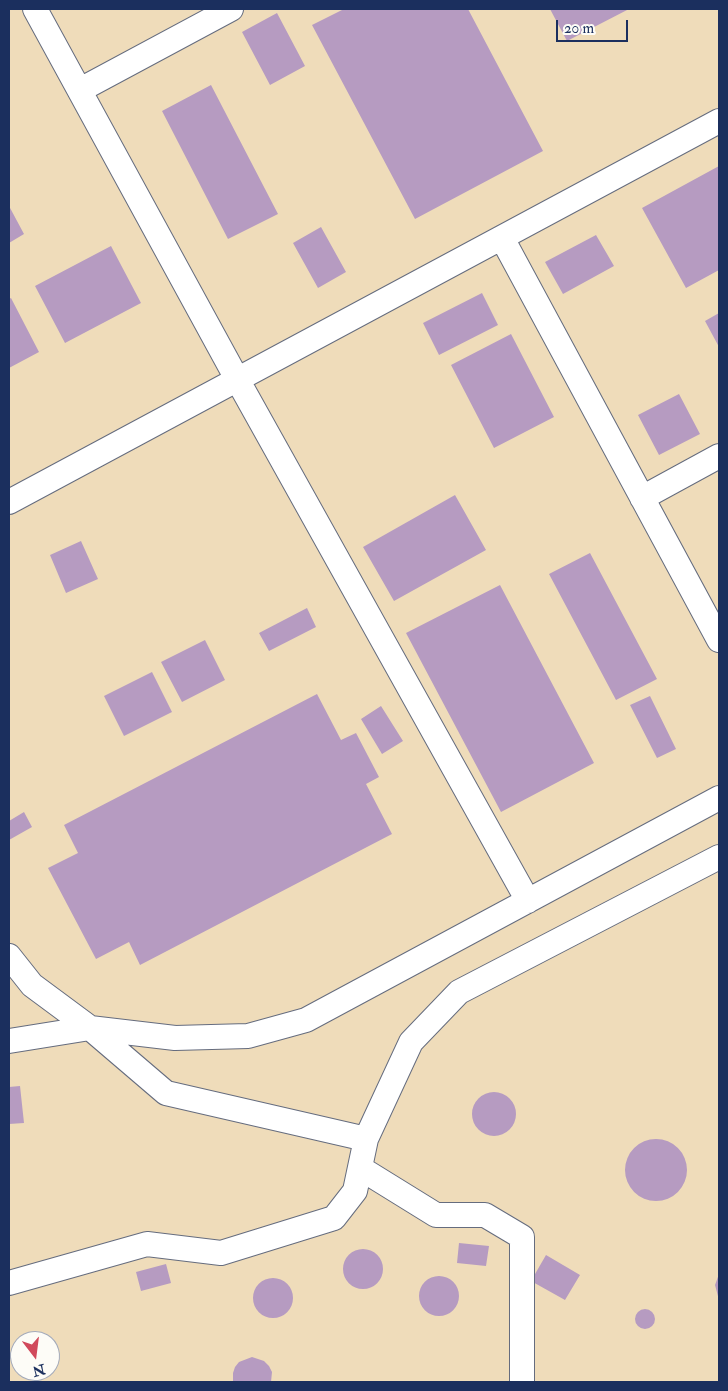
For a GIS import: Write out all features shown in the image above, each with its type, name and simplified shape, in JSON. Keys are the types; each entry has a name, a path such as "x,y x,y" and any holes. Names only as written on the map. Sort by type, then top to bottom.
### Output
{"street":[{"path":"35,9 237,379 528,901"},
{"path":"80,90 231,9"},
{"path":"9,502 719,121"},
{"path":"502,238 719,640"},
{"path":"642,498 719,456"},
{"path":"9,1041 90,1028 176,1038 248,1036 306,1020 719,798"},
{"path":"9,1283 147,1244 221,1253 334,1218 356,1191 366,1139 411,1042 459,992 719,857"},
{"path":"9,957 32,985 90,1028 166,1093 366,1139"},
{"path":"360,1168 436,1214 485,1215 522,1237 522,1382"}],"building":[{"path":"344,9 468,9 543,151 415,219 312,25"},
{"path":"550,9 629,9 567,41"},
{"path":"277,13 305,66 270,85 242,32"},
{"path":"211,85 278,214 228,239 162,111"},
{"path":"719,166 719,270 686,288 642,208"},
{"path":"9,206 24,234 9,243"},
{"path":"321,227 346,272 318,288 293,243"},
{"path":"596,235 614,266 563,294 545,262"},
{"path":"111,246 141,303 65,343 35,286"},
{"path":"482,293 498,325 439,355 423,323"},
{"path":"11,298 39,352 9,368 9,299"},
{"path":"719,313 719,347 705,321"},
{"path":"511,334 554,417 494,448 451,365"},
{"path":"679,394 700,434 659,455 638,415"},
{"path":"455,495 486,550 394,601 363,547"},
{"path":"81,541 98,579 66,593 50,555"},
{"path":"590,553 657,679 616,700 549,574"},
{"path":"500,585 594,763 501,812 406,633"},
{"path":"307,608 316,627 269,651 259,633"},
{"path":"205,640 225,680 182,702 161,662"},
{"path":"152,672 172,712 124,736 104,696"},
{"path":"317,694 341,740 356,733 379,777 366,784 392,834 140,965 129,942 96,959 48,868 78,853 64,825"},
{"path":"650,696 676,749 657,758 630,705"},
{"path":"381,706 403,741 382,754 361,719"},
{"path":"24,812 32,827 9,840 9,821"},
{"path":"20,1086 24,1123 9,1124 9,1087"},
{"path":"498,1092 510,1098 515,1105 515,1123 510,1130 503,1135 490,1136 482,1133 475,1126 472,1110 475,1102 482,1095"},
{"path":"656,1139 673,1144 678,1148 682,1153 687,1170 682,1187 678,1192 673,1196 656,1201 639,1196 634,1192 630,1187 625,1170 630,1153 634,1148 639,1144"},
{"path":"459,1243 489,1246 486,1266 457,1263"},
{"path":"363,1249 377,1255 383,1269 377,1283 363,1289 349,1283 343,1269 349,1255"},
{"path":"546,1255 580,1275 565,1300 531,1281"},
{"path":"166,1264 171,1283 141,1291 136,1272"},
{"path":"719,1274 719,1300 715,1285"},
{"path":"439,1276 453,1282 459,1296 453,1310 439,1316 425,1310 419,1296 425,1282"},
{"path":"273,1278 287,1284 293,1298 287,1312 273,1318 259,1312 253,1298 259,1284"},
{"path":"645,1309 652,1312 655,1319 652,1326 645,1329 638,1326 635,1319 638,1312"},
{"path":"252,1357 264,1361 269,1366 272,1372 271,1382 233,1382 235,1367 239,1362"}]}
